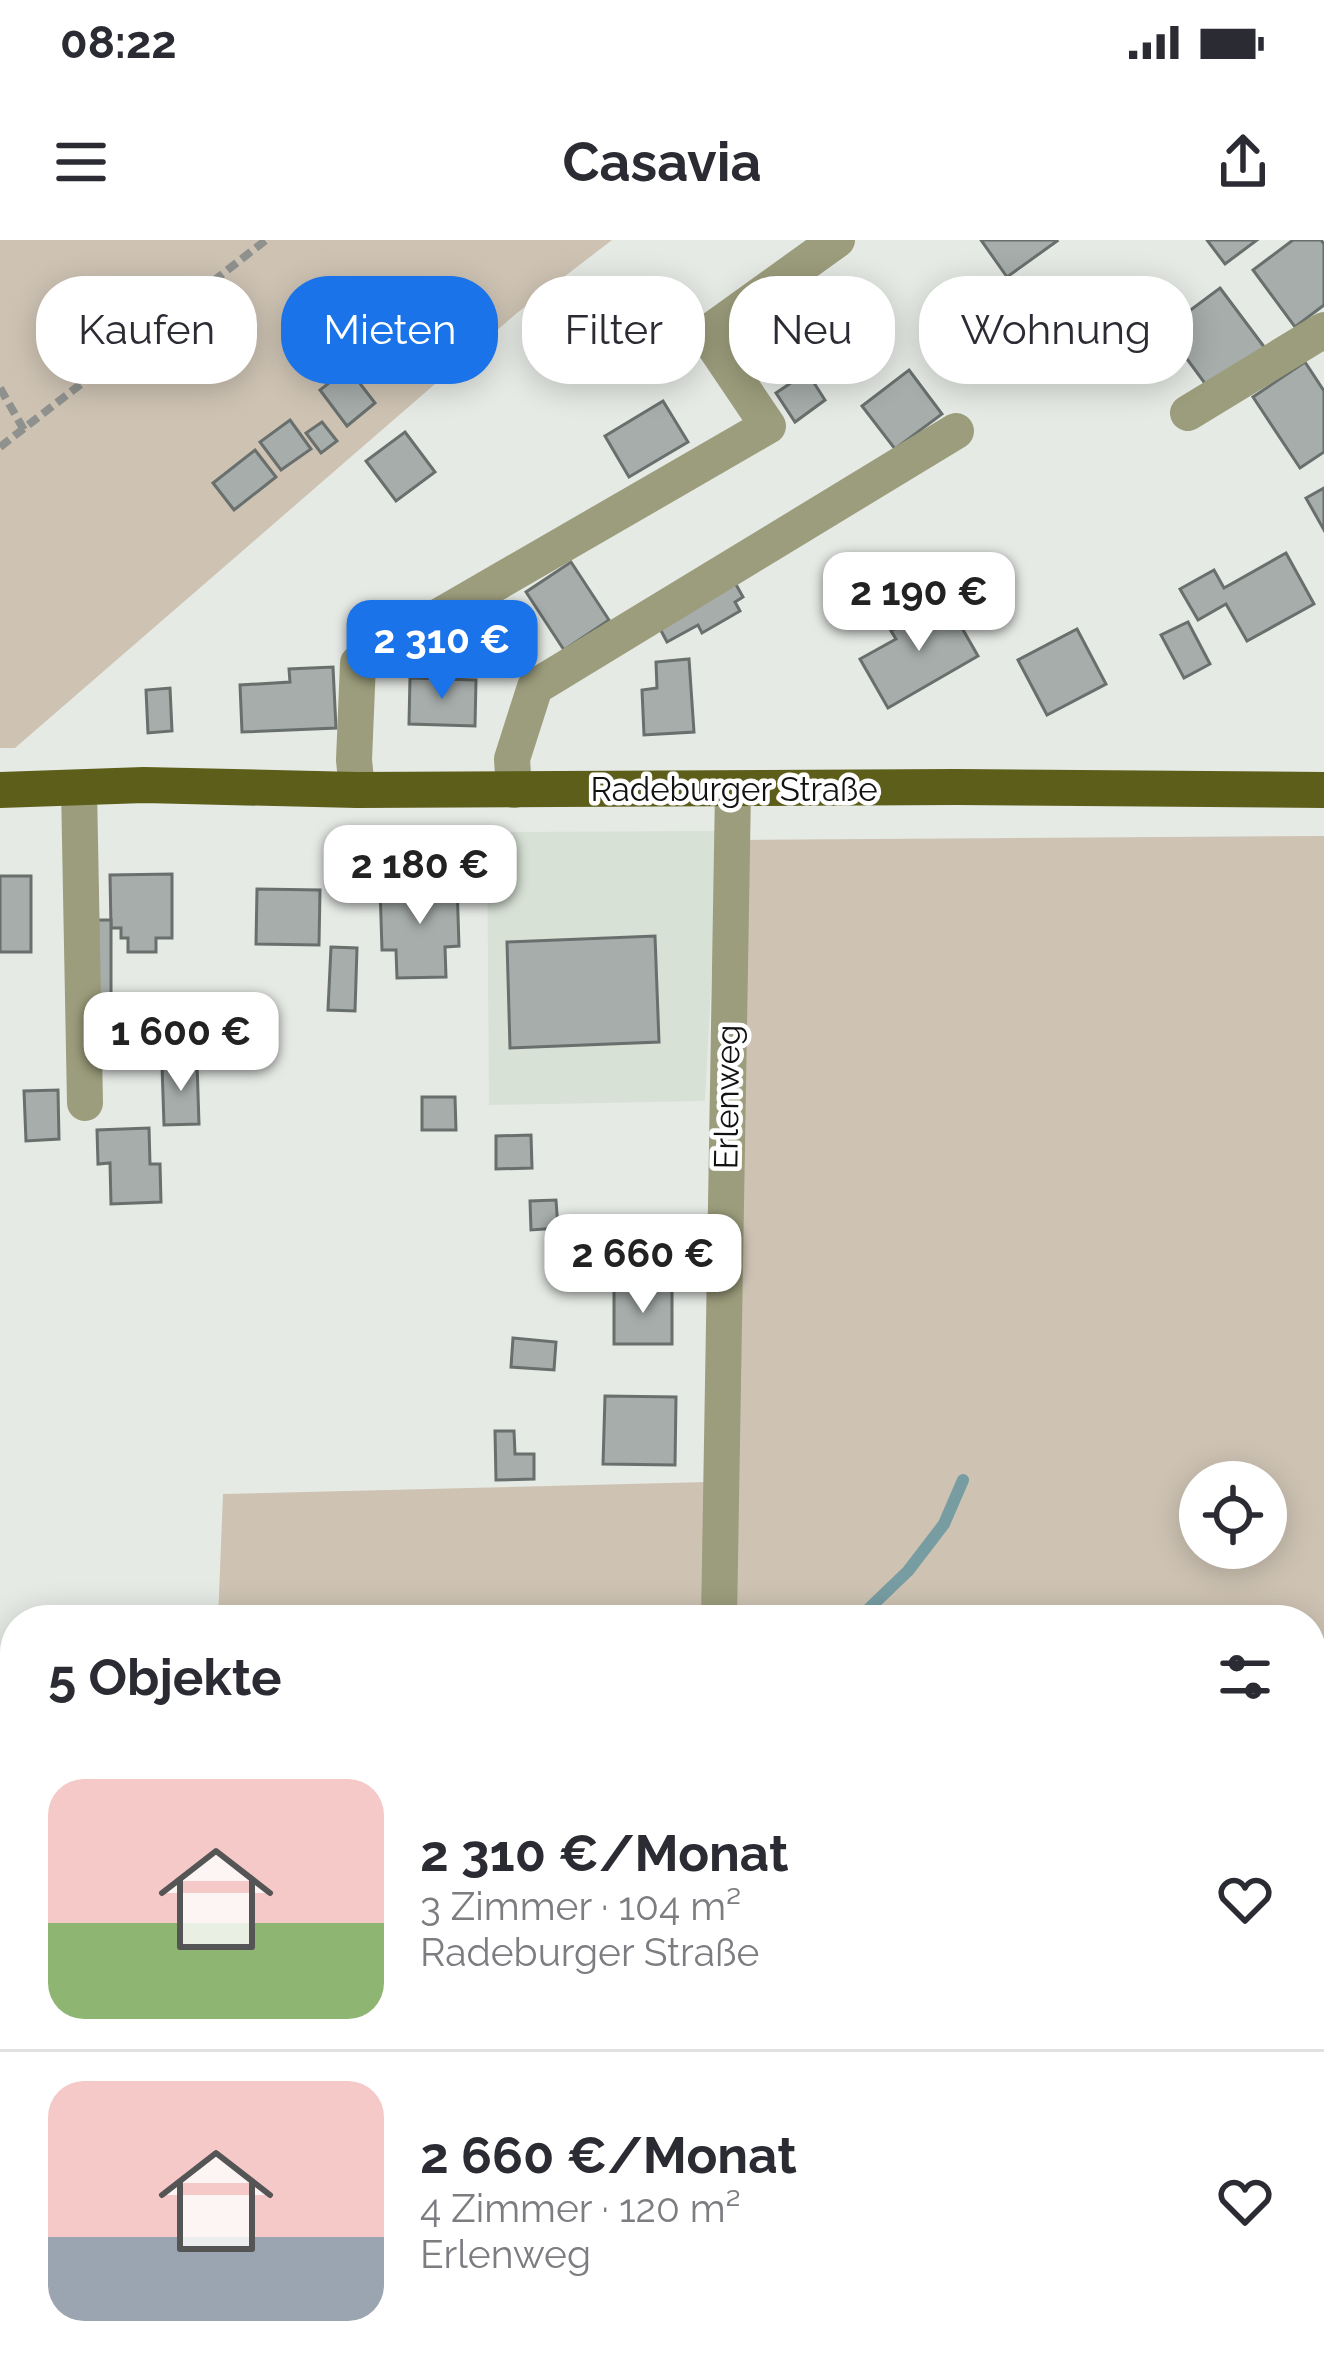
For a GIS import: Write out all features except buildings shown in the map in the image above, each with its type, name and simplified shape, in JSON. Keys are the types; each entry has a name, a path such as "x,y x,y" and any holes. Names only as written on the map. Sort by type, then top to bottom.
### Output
{"main road":[{"name":"Radeburger Straße","path":"0,790 144,785 357,790 1324,790"}],"street":[{"path":"357,790 358,663 768,426 706,334 837,240"},
{"path":"1188,413 1324,330"},
{"path":"514,790 512,759 535,686 956,431"},
{"path":"79,788 85,1103"},
{"name":"Erlenweg","path":"718,1605 733,790"}],"path":[{"path":"0,447 266,240"},
{"path":"0,388 24,430"}],"shaded area":[{"path":"0,240 612,240 565,276 522,276 522,309 498,329 498,276 281,276 281,384 435,384 15,748 0,748"},
{"path":"719,831 705,1101 489,1105 487,832"},
{"path":"1324,836 1324,1605 736,1605 742,840"},
{"path":"707,1482 707,1605 219,1605 223,1494"}],"waterway":[{"path":"873,1605 908,1571 944,1524 963,1480"}]}
